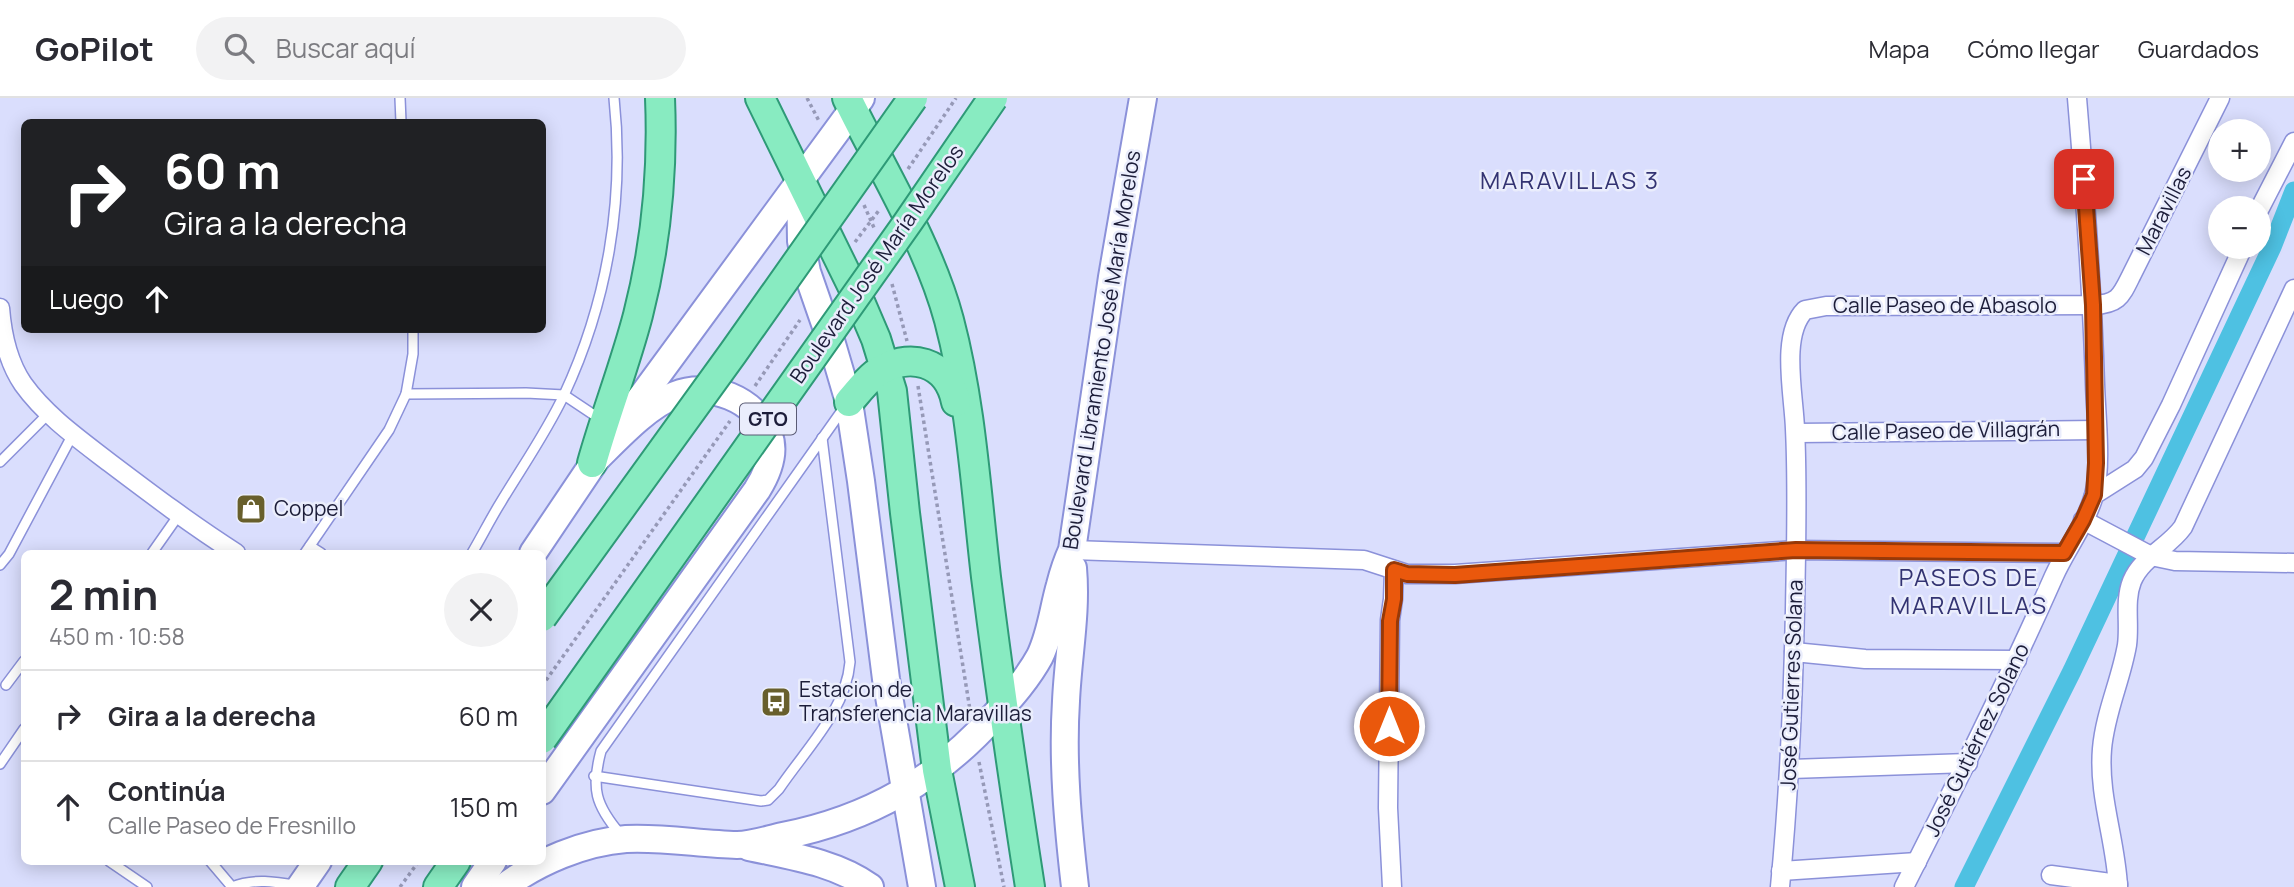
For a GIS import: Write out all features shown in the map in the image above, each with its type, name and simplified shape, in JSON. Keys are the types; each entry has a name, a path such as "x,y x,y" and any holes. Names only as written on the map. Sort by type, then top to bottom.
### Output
{"main road":[{"path":"592,463 638,315 650,257 662,146 660,98"},
{"path":"760,98 856,293 899,365 892,391 905,513 937,770 960,887"},
{"path":"546,611 913,98"},
{"name":"Boulevard José María Morelos","path":"546,734 993,98"},
{"path":"854,102 933,274 949,318 968,424 1003,705 1030,887"},
{"path":"849,402 875,374 899,365 937,368 946,376 952,386 957,412 972,532 986,577"},
{"path":"350,887 366,865"},
{"path":"438,887 453,865"}],"street":[{"name":"Boulevard Libramiento José María Morelos","path":"546,862 585,848 625,839 740,845 830,824 905,791 937,770 974,738 1022,684 1040,655 1051,628 1059,587 1072,550 1112,277 1143,98"},
{"path":"2077,98 2093,305 2097,430 2094,495"},
{"name":"Maravillas","path":"2093,305 2112,303 2122,293 2220,98"},
{"path":"535,550 592,463 800,180 854,102"},
{"path":"2266,196 2294,142"},
{"path":"800,180 801,241 807,272 849,402 886,679 922,887"},
{"path":"2094,495 2135,469 2144,458 2238,259"},
{"path":"2050,875 2118,886 2101,773 2102,748 2127,643 2129,592 2146,553 2170,542 2183,527 2294,289"},
{"name":"Calle Paseo de Abasolo","path":"1799,316 1805,310 1826,306 2093,305"},
{"path":"0,308 1,332 22,382 48,413 178,516 231,550"},
{"name":"José Gutierres Solana","path":"1781,879 1790,769 1796,550 1796,433 1791,344 1799,316"},
{"path":"546,785 757,491 768,472 771,455 769,435 758,417 743,403 724,393 700,389 675,395 654,407 592,463"},
{"name":"Calle Paseo de Villagrán","path":"1796,433 2097,430"},
{"name":"José Gutiérrez Solano","path":"1904,887 1968,763 2064,553 2094,495"},
{"path":"2083,520 2146,553 2189,563 2294,564"},
{"path":"1075,887 1065,752 1066,699 1075,605 1072,550 1364,560 1407,574 1455,575 1796,550 2064,553"},
{"path":"1392,887 1388,808 1390,634 1394,570"},
{"path":"1794,652 1865,659 2017,660"},
{"path":"1790,769 1968,763"},
{"path":"740,845 830,867 870,887"},
{"path":"1781,879 1917,862"},
{"path":"300,886 315,865"},
{"path":"475,887 491,865"},
{"name":"Boulevard Libramiento José María Morelos","path":"504,887 541,865"}],"lane":[{"path":"400,98 401,119"},
{"path":"474,550 543,434 564,395 584,347 610,251 615,204 614,98"},
{"path":"308,549 389,430 407,394 413,333"},
{"path":"407,394 564,395 604,421"},
{"path":"625,839 604,812 597,797 594,776 601,751 616,726 849,402"},
{"path":"0,462 48,413"},
{"path":"0,565 9,554 73,434"},
{"path":"594,776 768,800 779,789 834,710 846,686 850,662 822,438"},
{"path":"154,550 178,516"},
{"path":"6,685 21,665"},
{"path":"0,764 21,733"},
{"path":"115,865 147,887"},
{"path":"213,865 232,887 259,881 300,886"}],"path":[{"path":"873,220 877,233"},
{"path":"888,273 899,365 920,396 974,738 1004,887"},
{"path":"400,887 416,865"}],"waterway":[{"path":"1964,887 2072,671 2272,247 2294,191"}],"place":[{"name":"Coppel","path":"251,509"},
{"name":"Estacion de Transferencia Maravillas","path":"776,702"}],"district":[{"name":"MARAVILLAS 3","path":"1570,181"},
{"name":"PASEOS DE MARAVILLAS","path":"1969,592"}],"route":[{"path":"1389,726 1390,621 1394,599 1394,570 1407,574 1455,575 1796,550 2064,553 2094,495 2096,463 2093,305 2084,179"}]}
